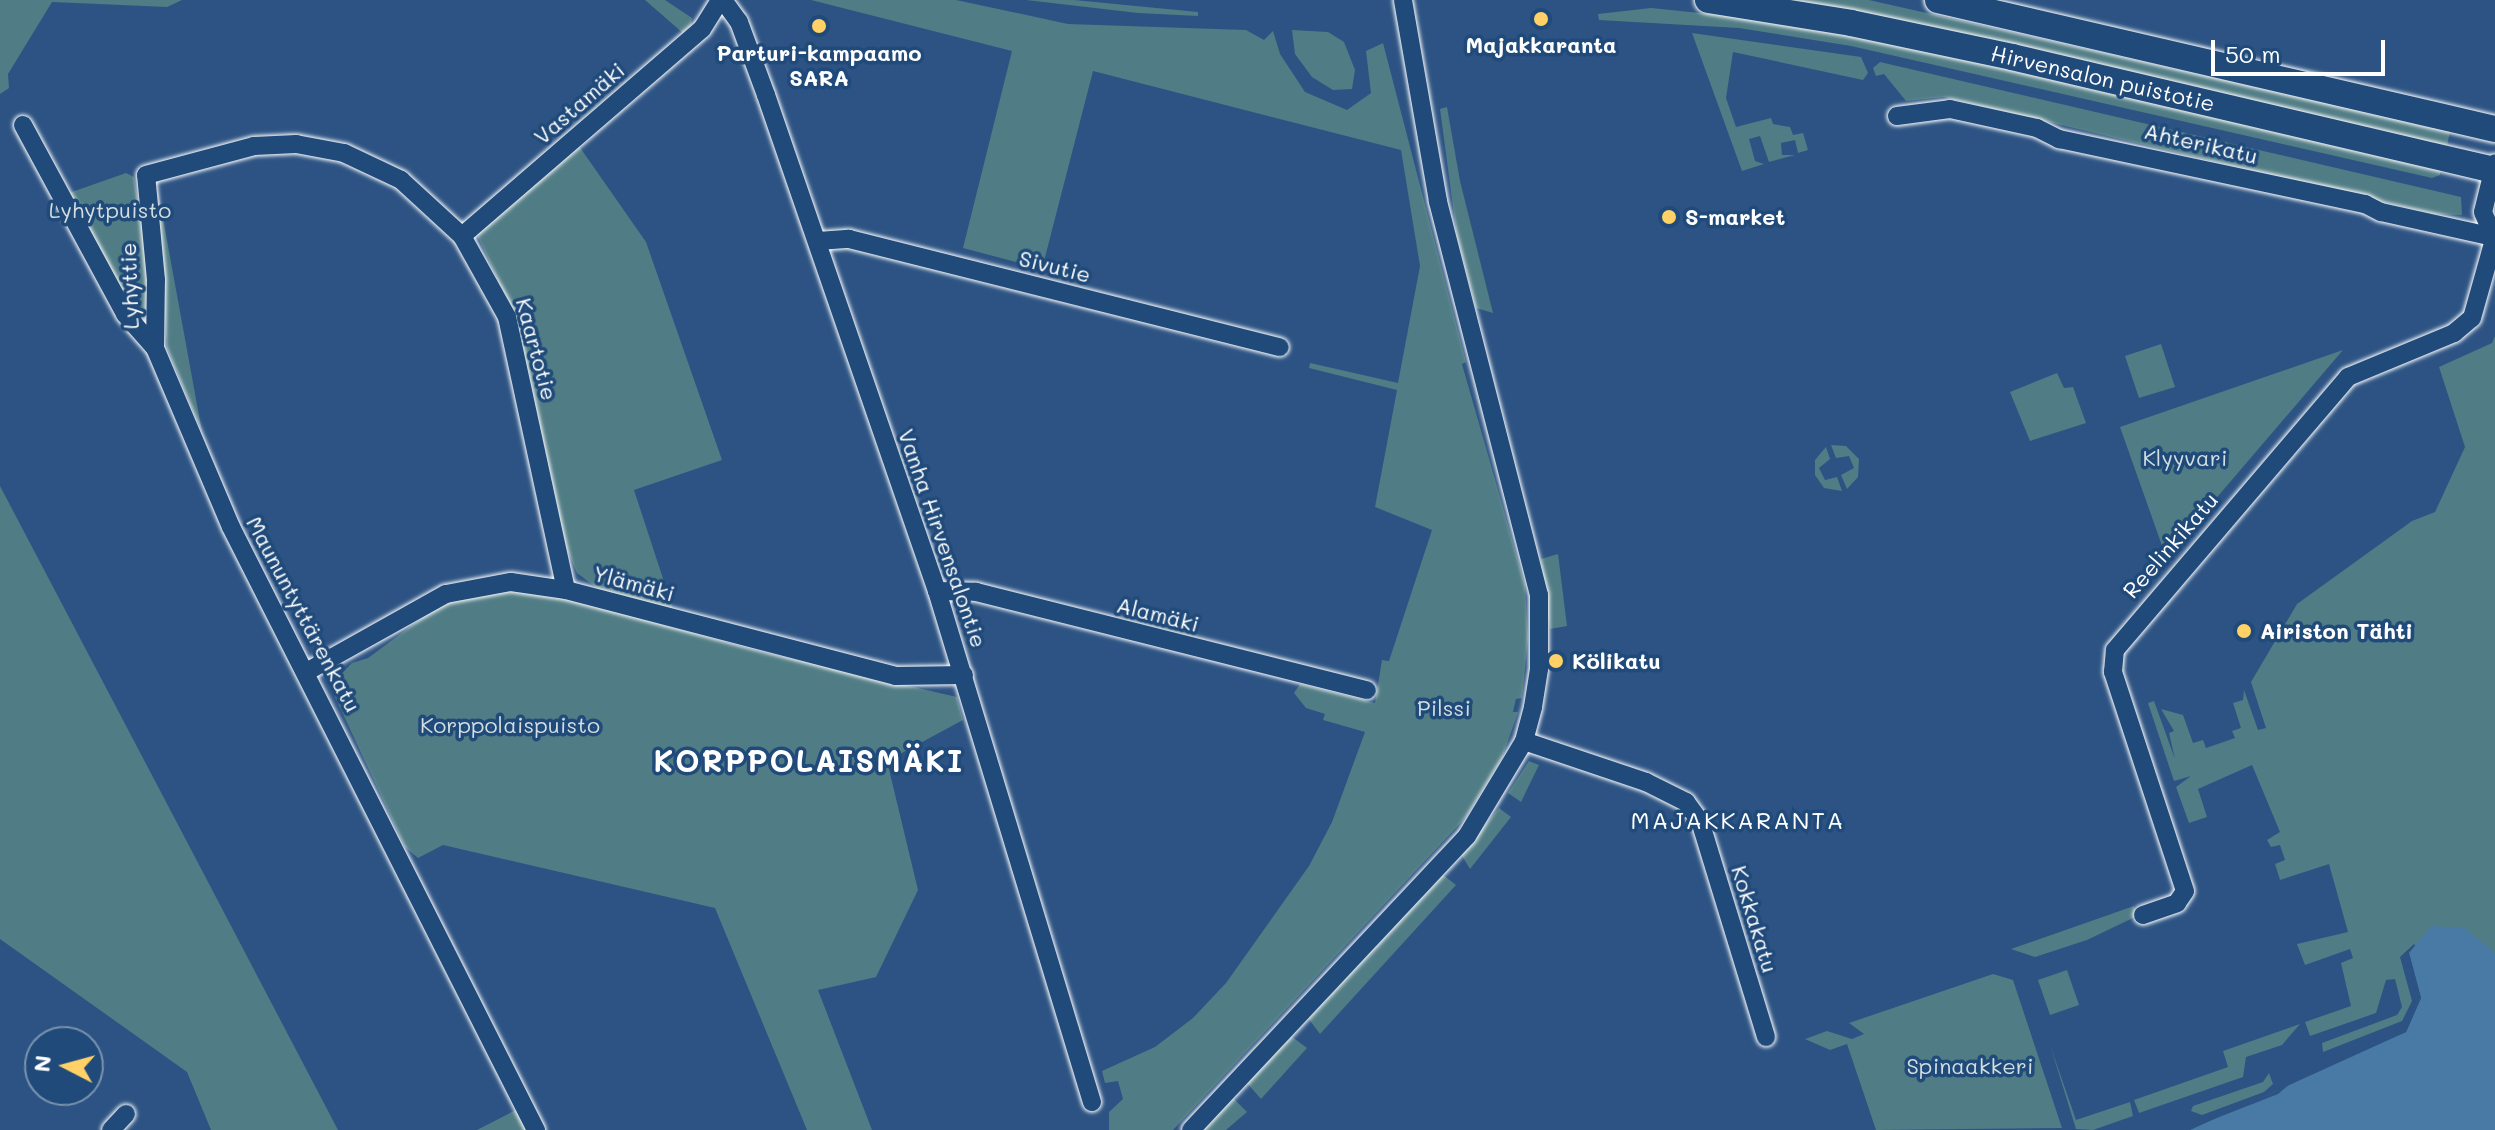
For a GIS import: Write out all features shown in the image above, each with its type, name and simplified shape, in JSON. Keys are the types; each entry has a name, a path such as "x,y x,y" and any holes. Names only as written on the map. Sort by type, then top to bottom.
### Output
{"main road":[{"name":"Hirvensalon puistotie","path":"1708,0 1851,23 1997,54 2494,167"},
{"name":"Hirvensalon puistotie","path":"1938,0 2495,129"}],"street":[{"name":"Vastamäki","path":"462,236 702,29 722,0"},
{"name":"Vanha Hirvensalontie","path":"722,0 739,22 818,241 937,591 1092,1102"},
{"path":"1191,1130 1467,836 1524,741 1539,669 1539,595 1438,201 1403,0"},
{"name":"Ahterikatu","path":"1897,116 1950,109 2037,128 2059,139 2365,204 2381,212 2494,236"},
{"name":"Maununtyttärenkatu","path":"23,125 125,314 155,348 199,459 536,1130"},
{"name":"Kaartotie","path":"146,175 254,146 323,149 401,180 462,236 507,317 566,590"},
{"name":"Reelinkikatu","path":"2143,915 2177,903 2185,891 2113,672 2115,650 2348,377 2454,333 2472,318 2494,236 2483,212 2494,167"},
{"name":"Lyhyttie","path":"146,175 156,280 155,348"},
{"name":"Sivutie","path":"818,241 849,239 1280,347"},
{"name":"Ylämäki","path":"308,671 464,587 511,582 566,590 896,676 964,675"},
{"name":"Alamäki","path":"937,591 976,592 1367,690"},
{"name":"Kokkakatu","path":"1524,741 1646,782 1686,802 1700,821 1766,1037"},
{"path":"111,1130 126,1114"}],"green space":[{"path":"0,0 182,0 167,7 52,2 8,74 9,88 0,94"},
{"path":"645,0 665,0 692,18 691,27 684,34"},
{"name":"Pilssi","path":"811,0 956,0 1068,24 1246,30 1264,40 1273,31 1280,54 1305,92 1347,110 1371,93 1366,51 1383,43 1466,362 1462,364 1525,585 1528,638 1522,698 1516,699 1513,712 1518,712 1502,758 1466,817 1173,1130 1109,1130 1109,1112 1123,1099 1118,1081 1105,1083 1102,1071 1155,1047 1193,1018 1226,983 1309,866 1332,822 1365,732 1323,720 1325,714 1306,708 1294,693 1300,684 1375,703 1382,660 1389,661 1432,530 1375,507 1397,390 1309,368 1310,363 1398,383 1420,266 1401,150 1093,71 1042,269 963,248 1012,51"},
{"path":"1026,0 1074,0 1198,12 1198,16 1138,13"},
{"path":"1796,0 1869,0 2450,131 2447,146"},
{"path":"1651,8 1768,20 1930,50 2440,170 2440,175 2432,178 1851,46 1739,28 1599,20 1598,14"},
{"path":"1292,30 1328,32 1344,42 1355,70 1352,89 1333,90 1312,77 1295,54"},
{"path":"1692,33 1861,57 1868,73 1863,80 1733,52 1726,98 1736,127 1771,118 1773,124 1790,127 1793,135 1803,133 1808,150 1798,153 1795,140 1781,143 1782,155 1795,155 1769,162 1760,136 1749,139 1755,161 1764,164 1742,171"},
{"path":"1880,62 2461,197 2462,215 2435,214 1944,97 1906,101 1884,74 1876,76 1873,68"},
{"path":"1447,107 1460,181 1493,313 1476,308 1457,236 1440,109"},
{"path":"579,146 646,242 722,460 634,490 673,609 601,591 577,573 562,538 515,316 476,233"},
{"name":"Lyhytpuisto","path":"126,173 134,177 149,280 145,316 136,317 69,193"},
{"path":"158,191 202,432 167,348"},
{"path":"2495,336 2495,1054 2414,944 2400,957 2412,1001 2402,1021 2323,1052 2322,1043 2397,1015 2402,1007 2395,979 2386,980 2376,1013 2310,1036 2305,1022 2351,1006 2341,963 2353,958 2350,949 2305,965 2297,944 2348,932 2329,864 2280,880 2275,864 2285,860 2280,845 2271,847 2267,840 2280,832 2252,765 2198,789 2207,817 2189,823 2176,787 2191,776 2174,781 2148,703 2154,701 2175,759 2169,733 2174,731 2161,709 2183,715 2193,743 2203,740 2206,748 2235,738 2232,731 2241,728 2233,703 2243,700 2244,690 2258,730 2266,728 2251,682 2297,604 2412,521 2435,512 2465,447 2439,367 2492,343"},
{"path":"2161,344 2175,387 2139,398 2125,356"},
{"name":"Klyyvari","path":"2343,350 2166,557 2120,427"},
{"path":"2057,373 2064,388 2073,387 2086,423 2030,441 2010,392"},
{"path":"1831,445 1846,446 1859,459 1858,477 1847,489 1841,475 1854,468 1849,456 1836,458"},
{"path":"1826,447 1830,459 1819,468 1825,480 1837,477 1842,491 1824,488 1815,475 1815,460"},
{"path":"0,486 338,1130 211,1130 187,1072 0,939"},
{"path":"1558,554 1567,626 1550,629 1541,559"},
{"name":"Korppolaispuisto","path":"506,590 565,598 765,653 957,697 963,720 887,761 918,890 876,977 818,990 872,1130 807,1130 715,908 443,845 418,858 405,847 330,686 352,663 368,658 441,604"},
{"path":"1529,761 1539,765 1521,802 1508,793"},
{"path":"1499,808 1511,817 1470,869 1461,854"},
{"path":"1442,874 1456,885 1320,1034 1308,1018"},
{"path":"2134,906 2137,916 2087,940 2035,957 2011,949"},
{"path":"2067,970 2079,1005 2050,1015 2038,980"},
{"name":"Spinaakkeri","path":"1993,974 2013,980 2062,1128 1876,1130 1847,1044 1830,1050 1805,1039 1827,1031 1852,1039 1864,1034 1849,1023"},
{"path":"2300,1024 2282,1045 2246,1057 2243,1077 2139,1113 2134,1100 2228,1067 2223,1051"},
{"path":"1291,1036 1307,1048 1261,1099 1247,1083"},
{"path":"2050,1045 2076,1120 2130,1102 2133,1116 2093,1130 2076,1129"},
{"path":"2269,1073 2273,1084 2264,1092 2202,1115 2191,1111 2193,1106 2263,1082"},
{"path":"1233,1098 1247,1112 1226,1130 1203,1130"},
{"path":"516,1110 527,1130 477,1130"}],"water":[{"path":"2431,926 2464,928 2495,953 2495,1130 2190,1130 2406,1032 2421,998 2409,953"}],"pier":[{"path":"2409,953 2421,998 2406,1032 2299,1076 2278,1094 2186,1130 2276,1091 2298,1072 2403,1029 2416,998"}],"place":[{"name":"Majakkaranta","path":"1541,19"},
{"name":"Parturi-kampaamo SARA","path":"819,26"},
{"name":"S-market","path":"1669,217"},
{"name":"Airiston Tähti","path":"2244,631"},
{"name":"Kölikatu","path":"1556,661"}],"district":[{"name":"KORPPOLAISMÄKI","path":"809,760"},
{"name":"MAJAKKARANTA","path":"1738,820"}]}
